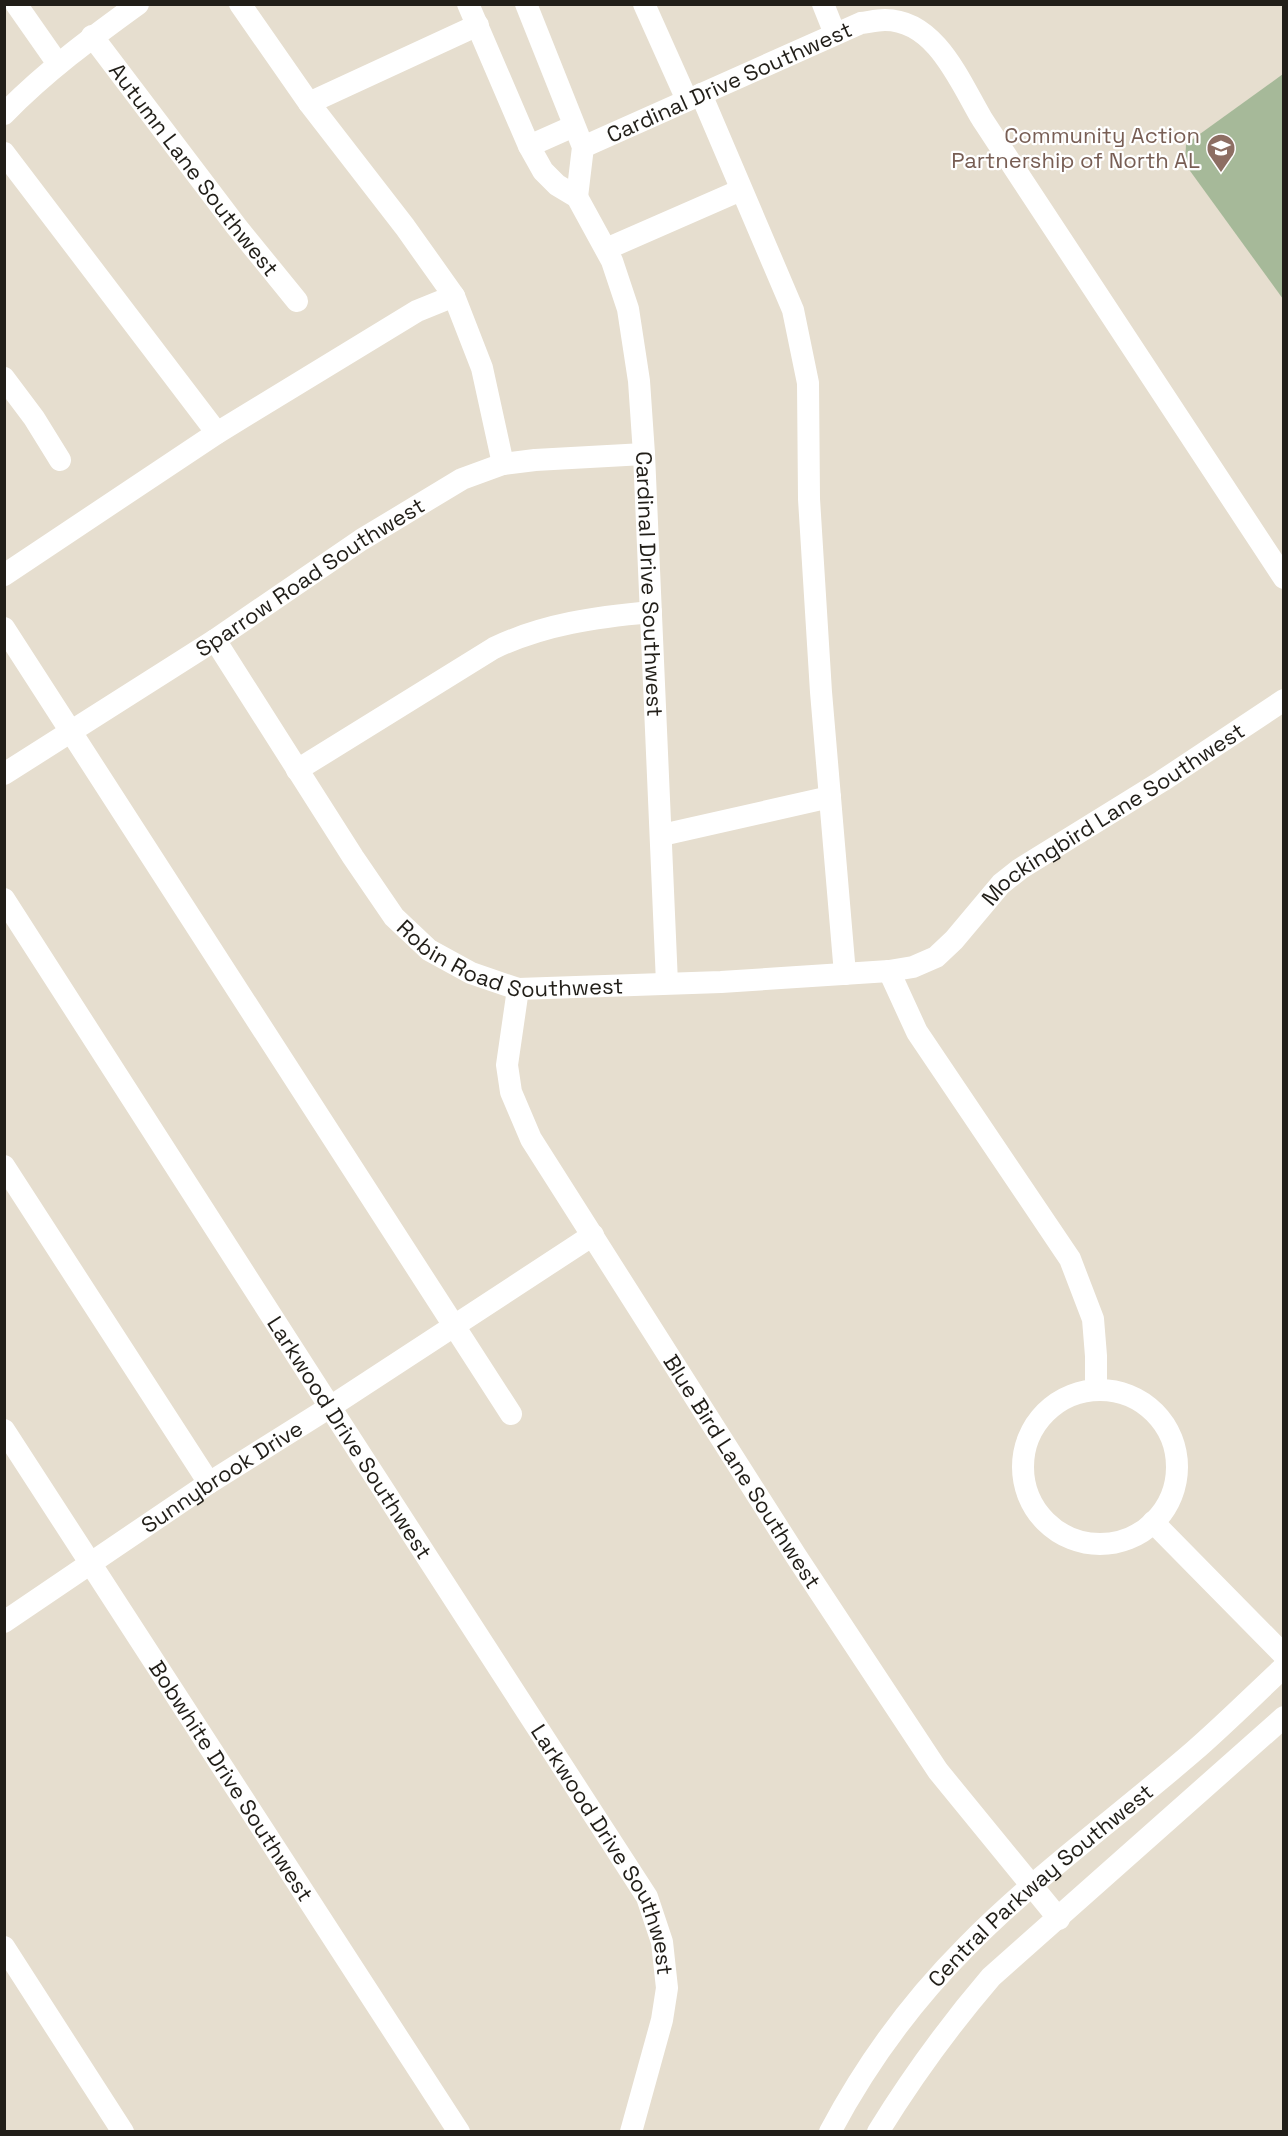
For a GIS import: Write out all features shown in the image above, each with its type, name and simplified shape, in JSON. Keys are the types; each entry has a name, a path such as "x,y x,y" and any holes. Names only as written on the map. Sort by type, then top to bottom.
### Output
{"street":[{"path":"16,4 58,64"},
{"path":"4,114 92,36 138,4"},
{"path":"240,4 309,103 405,227 454,296 482,368 503,464"},
{"name":"Cardinal Drive Southwest","path":"468,4 529,146 543,171 557,185 577,197 612,261 628,309 639,381 644,454 667,983"},
{"path":"644,4 741,190 793,310 808,383 809,499 845,974"},
{"path":"824,4 836,34"},
{"name":"Cardinal Drive Southwest","path":"526,5 583,147 577,197"},
{"name":"Cardinal Drive Southwest","path":"583,147 861,23 886,20 910,26 932,40 946,58 982,119 1284,578"},
{"path":"309,103 478,25"},
{"name":"Autumn Lane Southwest","path":"92,36 236,226 297,301"},
{"path":"529,146 574,126"},
{"path":"4,153 217,433"},
{"path":"606,249 741,190"},
{"path":"4,575 217,433 417,311 454,296"},
{"path":"4,378 34,418 60,460"},
{"name":"Sparrow Road Southwest","path":"4,774 215,640 360,540 462,479 503,464 644,454"},
{"path":"297,770 494,648 520,636 579,620 651,612"},
{"path":"4,628 512,1414"},
{"name":"Robin Road Southwest","path":"215,640 353,857 394,917 429,950 471,973 518,989 721,982 889,971 913,967 936,957 954,940"},
{"name":"Mockingbird Lane Southwest","path":"954,940 984,902 1020,869 1118,806 1162,781 1284,700"},
{"path":"662,835 830,796"},
{"name":"Larkwood Drive Southwest","path":"4,899 647,1898 662,1942 667,1988 662,2020 632,2132"},
{"path":"889,971 917,1032 1070,1259 1093,1319 1096,1389"},
{"name":"Blue Bird Lane Southwest","path":"518,989 507,1065 511,1092 531,1139 796,1556 938,1771 1059,1919"},
{"path":"4,1166 209,1482"},
{"name":"Sunnybrook Drive","path":"4,1622 209,1482 330,1407 593,1235"},
{"path":"1096,1389 1120,1391 1141,1401 1159,1417 1172,1437 1177,1461 1176,1485 1167,1507 1153,1522 1129,1539 1102,1545 1076,1541 1052,1528 1034,1508 1024,1483 1023,1474 1023,1456 1031,1431 1047,1409 1070,1395 1096,1389"},
{"name":"Bobwhite Drive Southwest","path":"4,1430 459,2132"},
{"path":"1153,1522 1284,1655"},
{"name":"Central Parkway Southwest","path":"830,2132 858,2082 908,2012 966,1946 1032,1887 1195,1750 1284,1667"},
{"name":"Central Parkway Southwest","path":"878,2132 910,2081 965,2008 992,1977 1284,1717"},
{"path":"4,1947 123,2132"}],"green space":[{"path":"1283,74 1283,299 1185,164 1186,144"}],"place":[{"name":"Community Action Partnership of North AL","path":"1221,174"}]}
